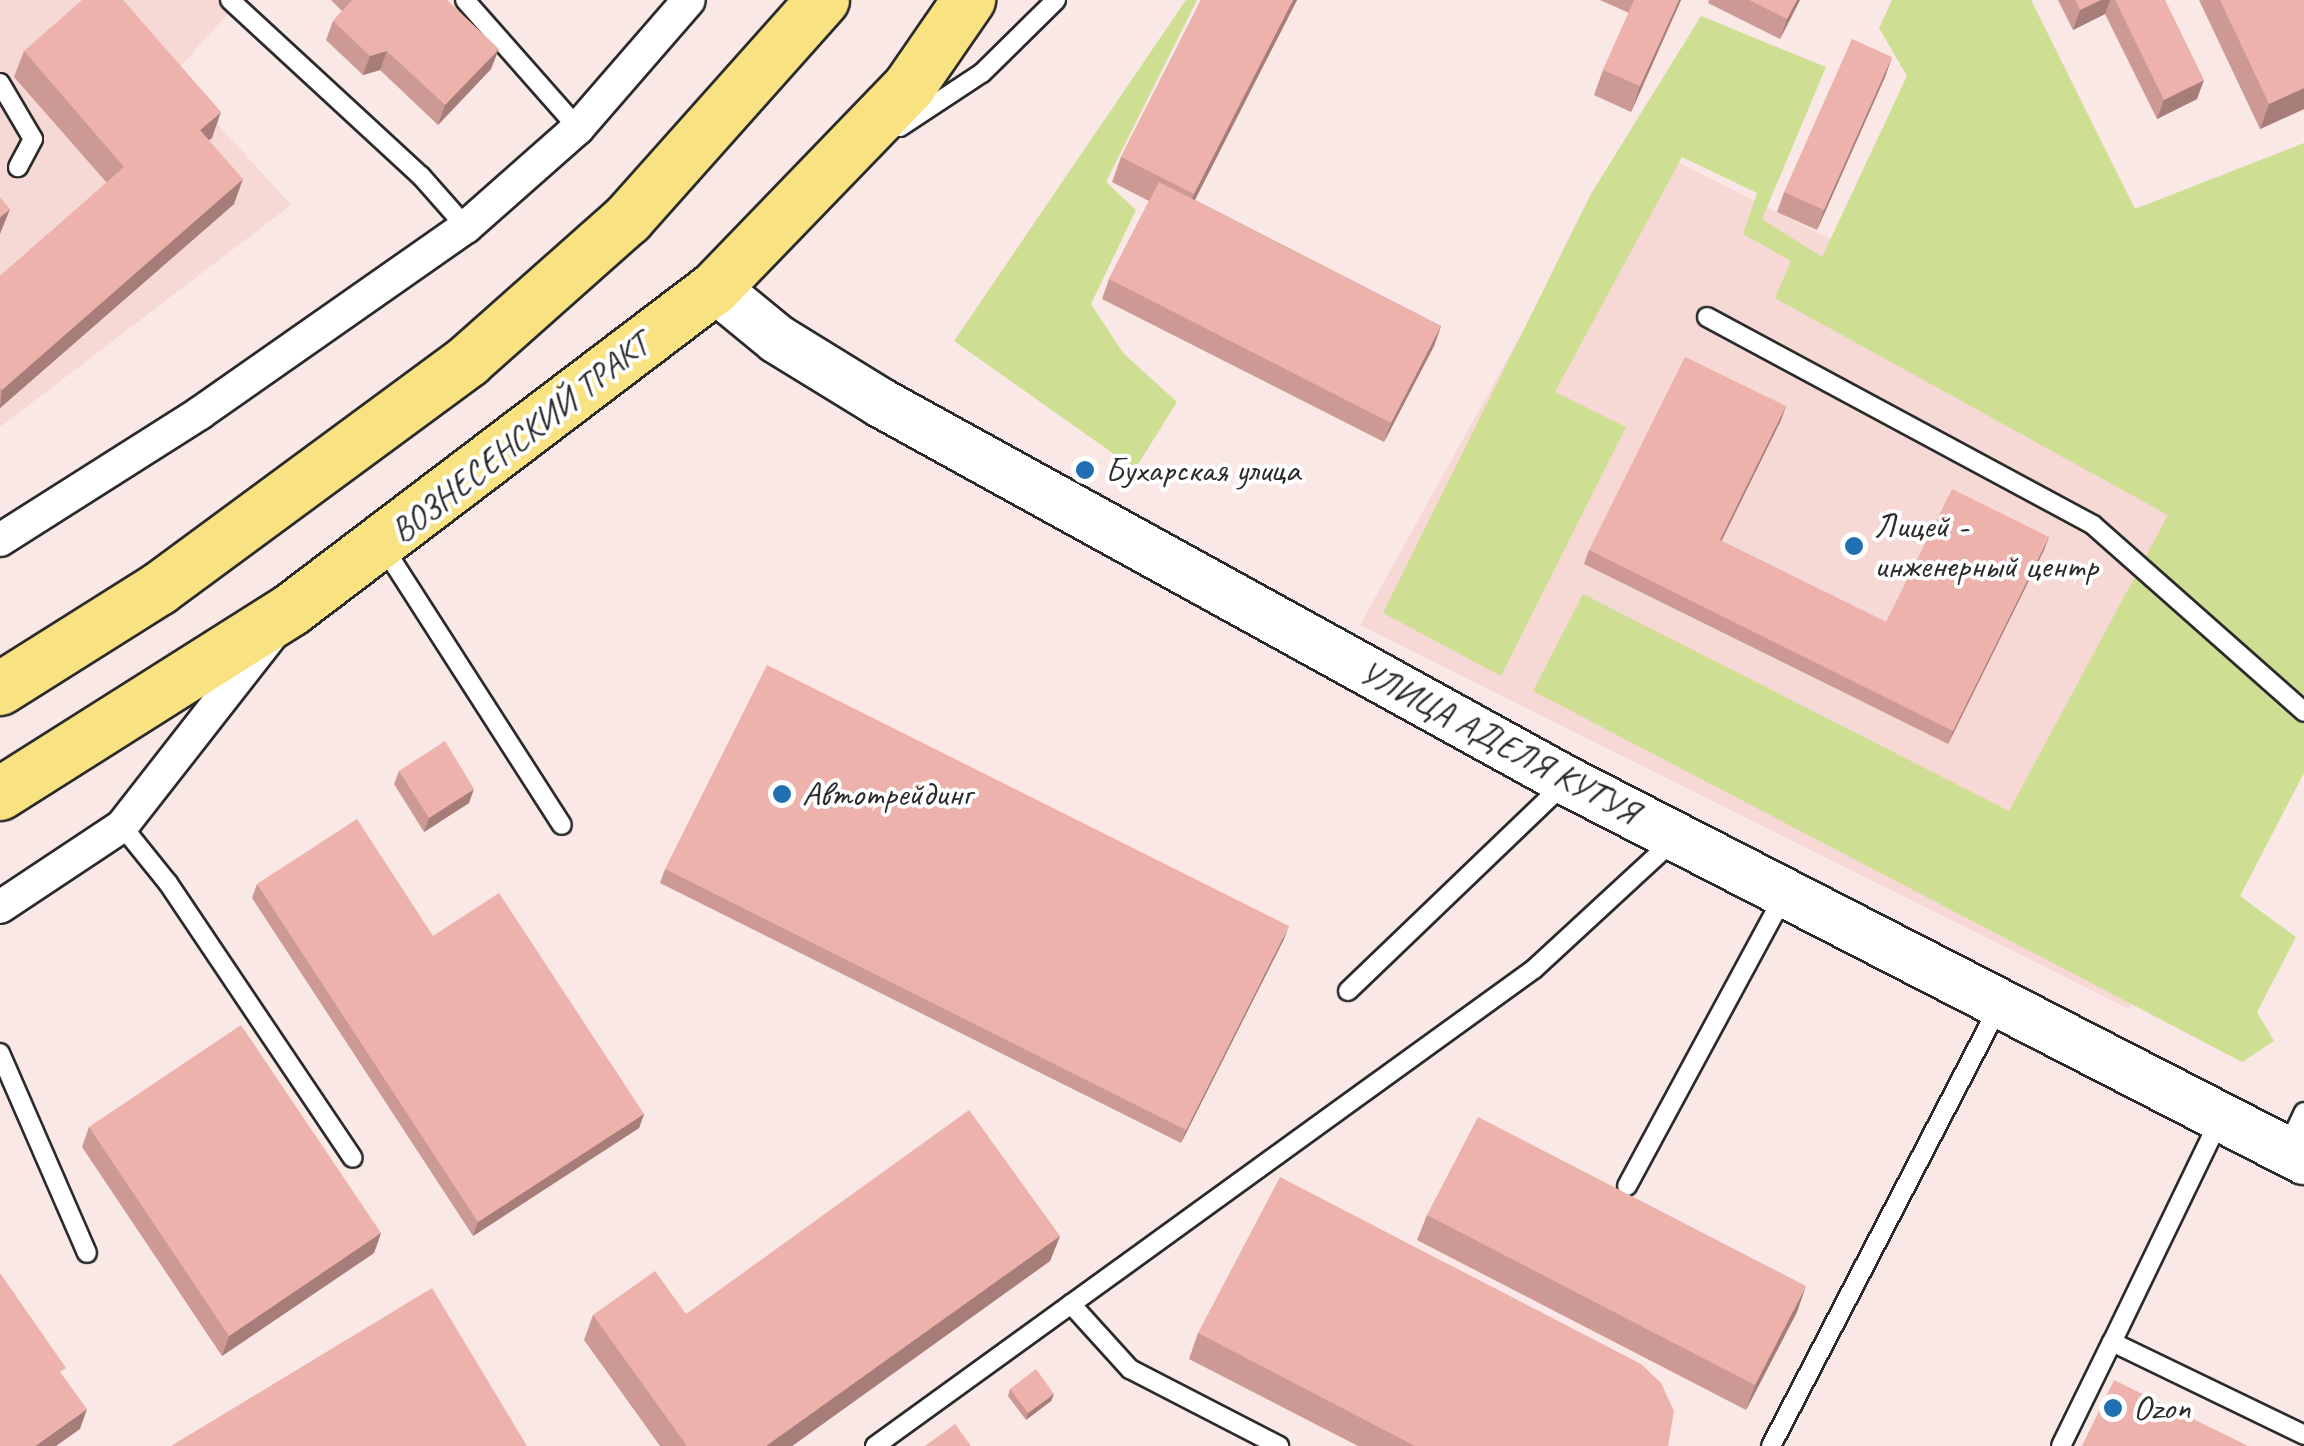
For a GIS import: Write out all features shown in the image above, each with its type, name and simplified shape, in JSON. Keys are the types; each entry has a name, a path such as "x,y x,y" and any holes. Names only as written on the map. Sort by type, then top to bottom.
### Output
{"main road":[{"path":"0,689 159,589 468,360 628,219 823,0"},
{"name":"ВОЗНЕСЕНСКИЙ ТРАКТ","path":"0,794 291,610 715,288 908,87 969,0"}],"street":[{"path":"0,540 200,413 466,227 578,128 690,0"},
{"name":"УЛИЦА АДЕЛЯ КУТУЯ","path":"715,288 777,340 881,403 1567,781 2222,1117 2298,1141"},
{"path":"0,908 122,826 291,610"}],"lane":[{"path":"230,0 422,176 466,227"},
{"path":"466,0 578,128"},
{"path":"820,179 982,73 1056,0"},
{"path":"0,82 33,139 18,167"},
{"path":"1707,317 2094,525 2304,712"},
{"path":"381,544 562,825"},
{"path":"1348,991 1567,781"},
{"path":"122,826 168,883 354,1158"},
{"path":"875,1446 1560,949 1677,838"},
{"path":"1628,1186 1786,894"},
{"path":"1771,1446 2000,1003"},
{"path":"0,1054 88,1253"},
{"path":"2061,1446 2222,1117"},
{"path":"1072,1304 1104,1347 1130,1369 1279,1446"},
{"path":"2112,1342 2297,1438"}],"shaded area":[{"path":"0,0 240,0 173,75 291,205 0,427"},
{"name":"Лицей - инженерный центр","path":"1630,138 1960,304 2304,495 2280,736 2129,1009 1360,625"}],"green space":[{"path":"1186,0 1197,0 1106,182 1136,210 1091,304 1123,353 1177,402 1135,469 954,341"},
{"path":"1892,0 2031,0 2135,209 2304,143 2304,773 2240,896 2296,937 2257,1012 2274,1041 2242,1062 1533,691 1583,594 2009,811 2168,515 1775,298 1791,261 1743,234 1757,193 1682,157 1555,392 1626,427 1501,676 1383,613 1591,194 1701,16 1826,67 1762,219 1822,257 1907,76 1879,28"}],"building":[{"path":"82,0 123,0 221,112 200,130 243,179 2,390 0,276 124,167 24,51"},
{"path":"352,0 447,0 499,49 445,105 387,51 370,56 333,21"},
{"path":"1201,0 1293,0 1194,194 1121,157"},
{"path":"1634,0 1679,0 1640,86 1603,70"},
{"path":"1749,0 1797,0 1787,19"},
{"path":"2075,0 2101,0 2080,10"},
{"path":"2115,0 2165,0 2204,80 2164,100"},
{"path":"2220,0 2304,0 2304,88 2269,104"},
{"path":"1852,39 1892,57 1824,210 1784,192"},
{"path":"1159,182 1441,326 1391,423 1109,279"},
{"path":"0,197 10,209 0,217"},
{"path":"1685,357 1786,406 1720,540 1886,622 1952,489 2049,537 1953,731 1589,550"},
{"path":"767,665 1289,926 1186,1130 665,869"},
{"path":"445,741 474,789 429,818 399,771"},
{"path":"357,819 433,936 499,893 644,1114 478,1222 257,884"},
{"path":"241,1025 381,1233 229,1336 89,1127"},
{"path":"969,1110 1060,1236 766,1446 687,1446 593,1315 655,1271 686,1314"},
{"path":"1478,1117 1806,1286 1755,1385 1427,1215"},
{"path":"1280,1177 1641,1364 1661,1383 1674,1411 1668,1446 1415,1446 1198,1333"},
{"path":"0,1273 66,1368 60,1372 87,1409 35,1446 0,1446"},
{"path":"432,1288 527,1446 171,1446"},
{"path":"1036,1369 1054,1394 1028,1413 1010,1389"},
{"path":"2114,1380 2248,1446 2082,1446"},
{"path":"955,1424 971,1446 925,1446"}],"place":[{"name":"Бухарская улица","path":"1085,470"},
{"name":"Лицей - инженерный центр","path":"1854,546"},
{"name":"Автотрейдинг","path":"782,794"},
{"name":"Ozon","path":"2113,1408"}]}
